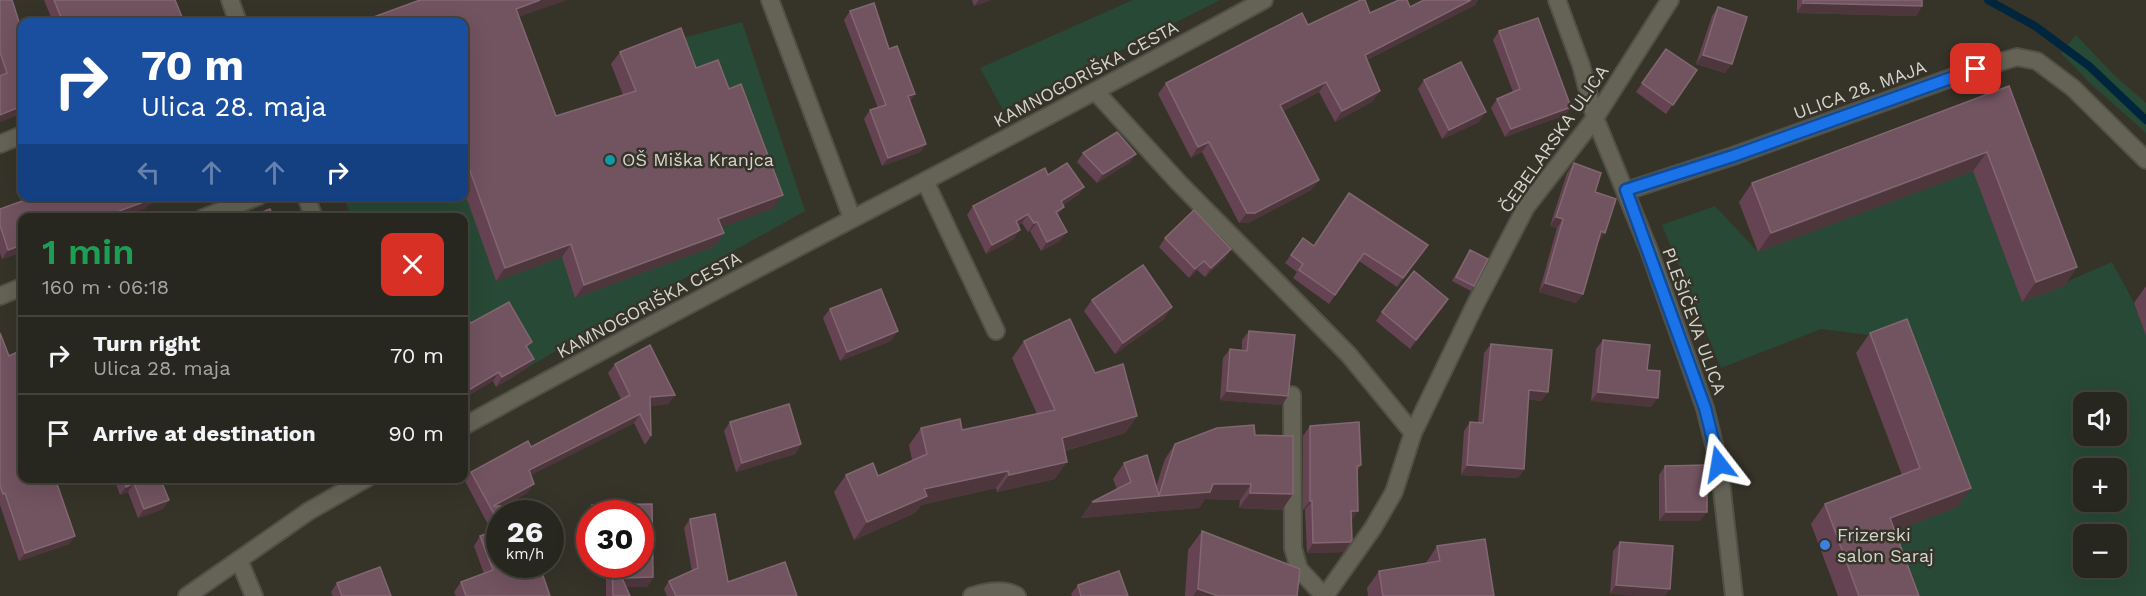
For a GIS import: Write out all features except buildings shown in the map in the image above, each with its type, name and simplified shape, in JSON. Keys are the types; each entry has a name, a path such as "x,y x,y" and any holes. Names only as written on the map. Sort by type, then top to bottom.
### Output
{"street":[{"path":"230,0 237,18"},
{"path":"771,0 852,218"},
{"name":"KAMNOGORIŠKA CESTA","path":"468,424 852,218 1096,92 1263,0"},
{"name":"PLEŠIČEVA ULICA","path":"1557,0 1581,65 1595,118 1626,190 1705,408 1719,464 1734,596"},
{"name":"ČEBELARSKA ULICA","path":"1292,395 1293,548 1299,569 1325,596 1373,528 1394,492 1413,433 1526,207 1595,118 1670,0"},
{"name":"ULICA 28. MAJA","path":"1626,190 1733,156 1976,69 2017,57 2037,61 2073,88 2146,160"},
{"path":"1096,92 1179,183 1349,356 1413,433"},
{"path":"0,144 18,137"},
{"path":"925,181 996,331"},
{"path":"216,213 246,201"},
{"path":"0,296 18,289"},
{"path":"187,596 309,511 358,483"},
{"path":"239,560 254,596"},
{"path":"972,596 982,593 1011,592 1017,596"}],"green space":[{"path":"1133,0 1220,0 1003,110 980,68"},
{"path":"742,22 805,211 527,368 520,355 468,333 468,213 350,213 345,201 468,201 496,281 562,257 709,232 774,208 687,81 672,41"},
{"path":"2076,35 2114,75 2146,103 2146,133 2091,84 2061,53"},
{"path":"1973,171 2022,301 2112,262 2134,303 2146,336 2146,596 1899,596 1877,538 1957,507 1894,338 1821,329 1721,368 1662,225 1715,206 1758,252"}],"waterway":[{"path":"1988,0 2035,26 2089,66 2146,120"}],"place":[{"name":"OŠ Miška Kranjca","path":"610,160"},
{"name":"Frizerski salon Saraj","path":"1825,545"}],"route":[{"path":"1719,464 1705,408 1626,190 1733,156 1976,69"}]}
